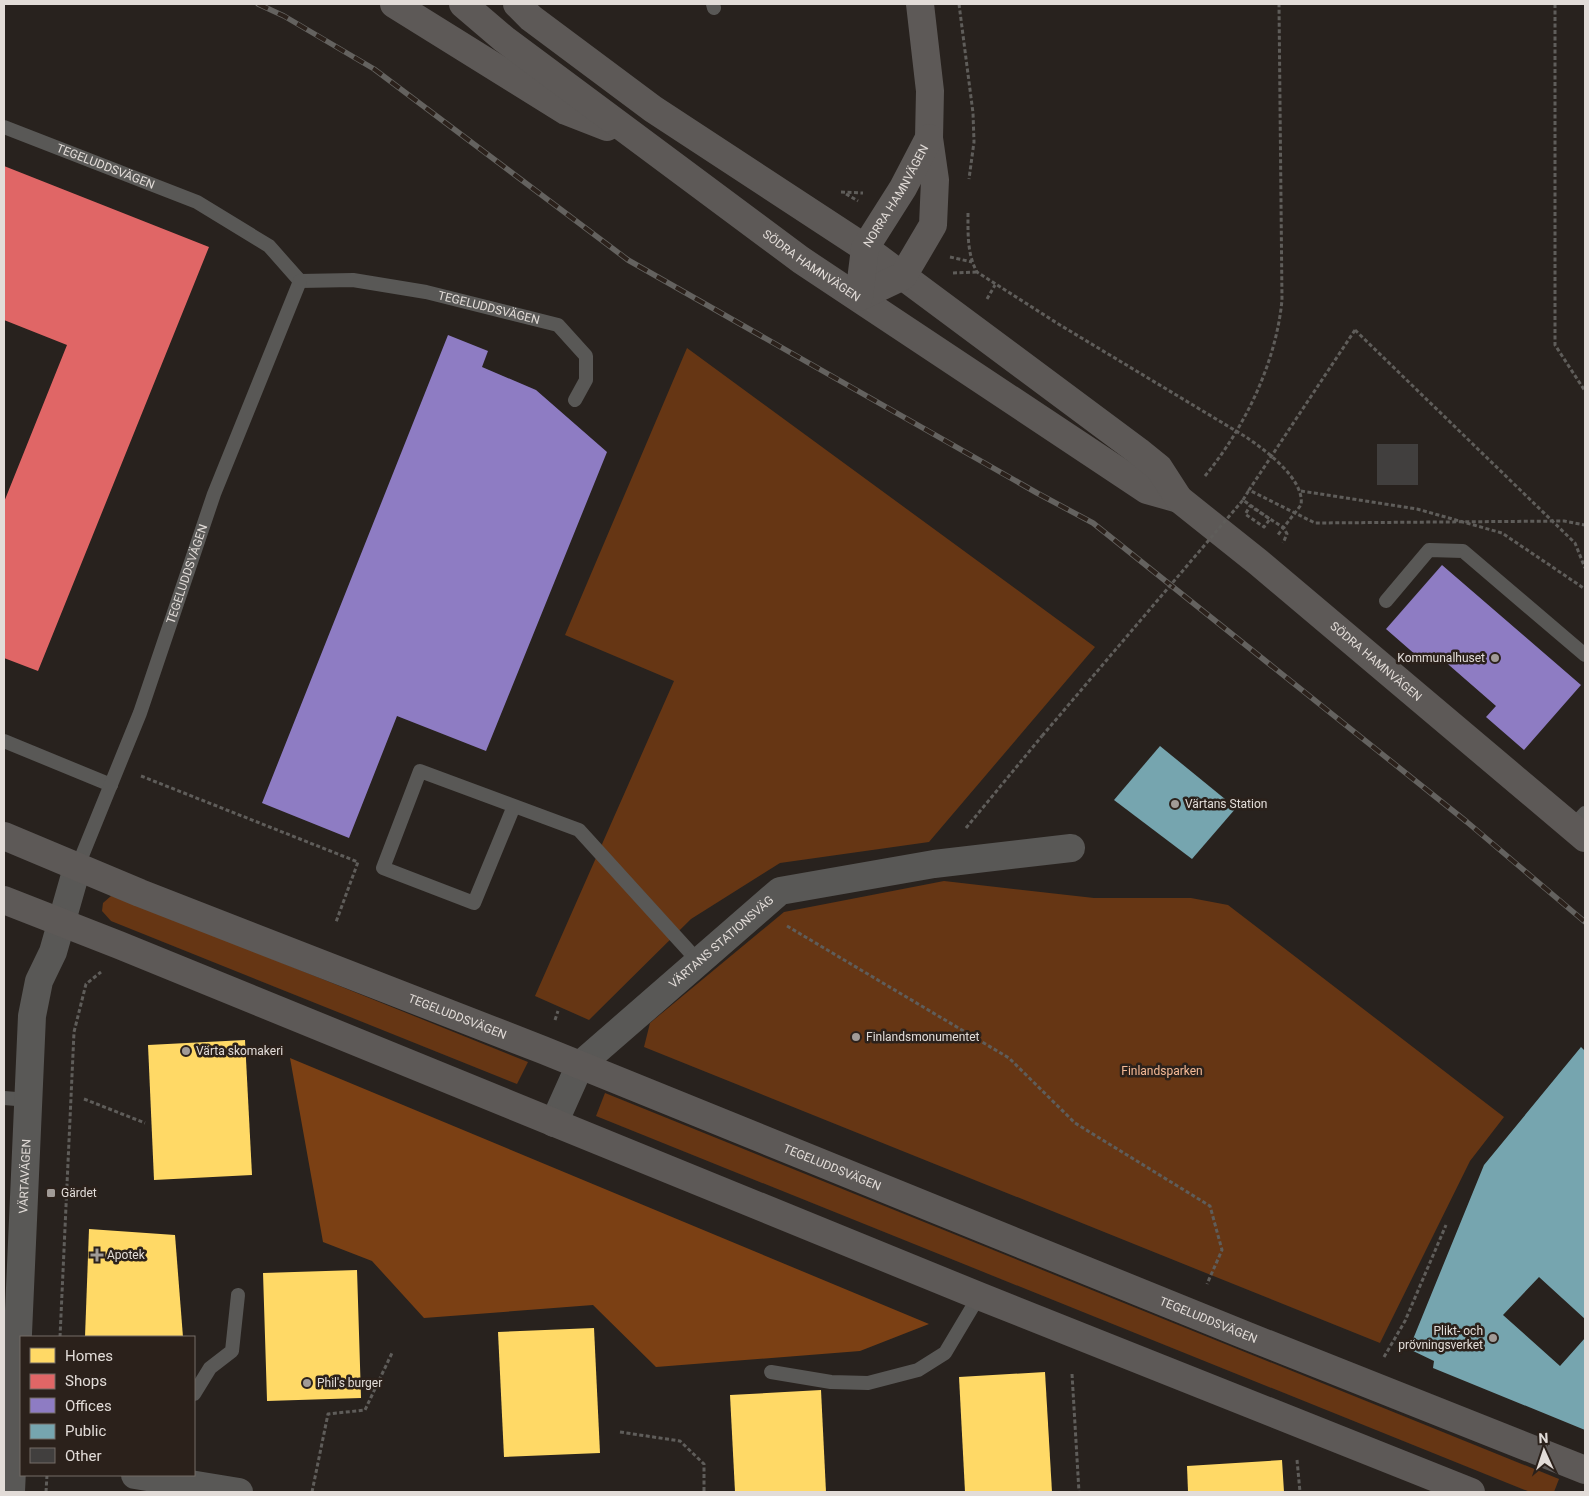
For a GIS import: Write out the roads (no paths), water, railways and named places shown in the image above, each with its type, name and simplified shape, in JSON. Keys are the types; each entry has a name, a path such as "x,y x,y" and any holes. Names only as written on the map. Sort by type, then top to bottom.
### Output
{"main road":[{"path":"394,4 566,111 610,128 633,134"},
{"name":"SÖDRA HAMNVÄGEN","path":"463,4 504,39 801,260 1147,490 1179,499"},
{"name":"SÖDRA HAMNVÄGEN","path":"517,4 531,18 653,108 865,248 1138,451 1159,468 1179,499 1581,826"},
{"name":"NORRA HAMNVÄGEN","path":"903,276 933,225 935,180 929,138 930,90 920,4"},
{"name":"NORRA HAMNVÄGEN","path":"859,298 865,248 903,188 929,138"},
{"path":"859,298 903,276"},
{"name":"TEGELUDDSVÄGEN","path":"4,836 77,868 580,1065 1245,1335 1585,1470"},
{"path":"4,900 979,1296 1471,1492"}],"street":[{"name":"VÄRTANS STATIONSVÄG","path":"554,1123 580,1065 780,891 934,864 1071,848"},
{"name":"VÄRTAVÄGEN","path":"11,1492 17,1459 16,1099 39,982 53,952 77,868"},
{"path":"148,1476 175,1478 239,1492"}],"lane":[{"name":"TEGELUDDSVÄGEN","path":"4,127 198,202 269,246 300,281 352,280 426,292 558,326 586,356 586,380 575,400"},
{"name":"TEGELUDDSVÄGEN","path":"77,868 140,712 214,494 300,281"},
{"path":"1386,601 1429,550 1463,551 1585,655"},
{"path":"4,741 111,785"},
{"path":"514,806 474,903 383,868 420,771 579,830 698,961"},
{"path":"195,1392 210,1368 232,1351 238,1295"},
{"path":"771,1372 831,1382 868,1383 918,1370 945,1353 979,1296"}],"railway":[{"path":"258,4 284,16 374,69 628,260 1093,523 1467,822 1585,922"}],"place":[{"name":"Kommunalhuset","path":"1495,658"},
{"name":"Värtans Station","path":"1175,804"},
{"name":"Finlandsmonumentet","path":"856,1037"},
{"name":"Värta skomakeri","path":"186,1051"},
{"name":"Gärdet","path":"51,1193"},
{"name":"Apotek","path":"97,1255"},
{"name":"Plikt- och prövningsverket","path":"1493,1338"},
{"name":"Phil's burger","path":"307,1383"}],"park label":[{"name":"Finlandsparken","path":"1162,1071"}]}
